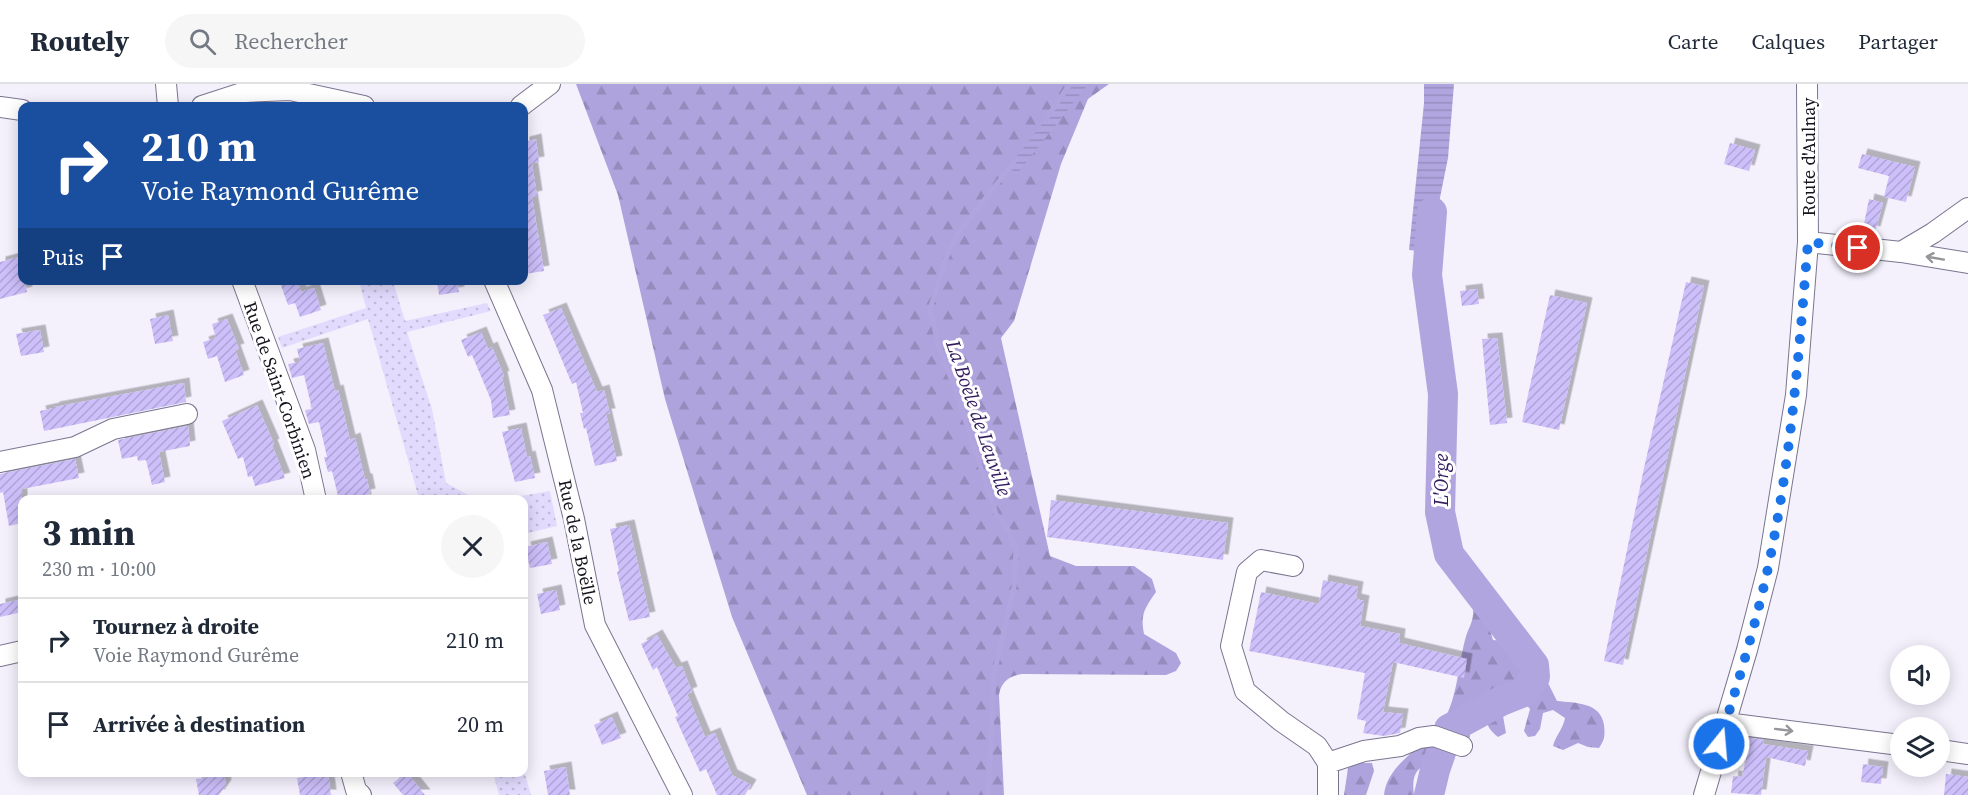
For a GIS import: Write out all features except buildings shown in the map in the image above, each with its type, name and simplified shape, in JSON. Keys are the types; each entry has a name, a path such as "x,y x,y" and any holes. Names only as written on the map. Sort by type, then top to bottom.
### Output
{"street":[{"path":"166,84 168,102"},
{"path":"528,102 550,84"},
{"name":"Route d'Aulnay","path":"1704,795 1749,642 1772,544 1796,395 1808,242 1807,84"},
{"path":"214,102 245,92 290,90 346,102"},
{"path":"0,107 18,109"},
{"path":"1901,252 1968,208"},
{"path":"1808,242 1901,252 1968,263"},
{"name":"Rue de Saint-Corbinien","path":"244,285 305,450 315,495"},
{"name":"Rue de la Boëlle","path":"496,285 542,390 574,519 595,625 682,795"},
{"path":"0,462 75,447 113,429 187,414"},
{"path":"1293,566 1261,560 1247,572 1231,646 1245,692 1317,746 1328,763 1328,795"},
{"path":"0,656 18,652"},
{"path":"1726,723 1890,744"},
{"path":"1328,763 1364,751 1400,746 1419,738 1434,736 1462,746"},
{"path":"1950,751 1968,754"},
{"path":"352,777 356,790 361,795"}],"shaded area":[{"path":"1064,84 1088,84 1015,174 1011,168 1013,161 1072,86"},
{"path":"1424,84 1454,84 1448,158 1429,252 1409,250"},
{"path":"360,285 394,285 405,321 487,303 491,311 407,332 432,409 446,483 468,495 418,495 368,319 282,348 278,337 366,308"},
{"path":"550,491 557,526 528,533 526,495"},
{"path":"494,777 526,777 531,795 499,795"}],"green space":[{"path":"576,84 1109,84 1088,99 1061,164 1014,321 1001,338 1050,556 1076,566 1134,566 1152,579 1156,592 1144,612 1144,634 1176,653 1181,663 1176,671 1166,675 1022,674 1006,680 999,695 1004,795 807,795 732,617 665,399 618,195"},
{"path":"1481,605 1487,608 1493,640 1504,641 1523,665 1544,675 1557,701 1579,703 1598,712 1604,725 1604,734 1599,748 1578,743 1563,750 1553,746 1565,718 1553,710 1543,713 1540,729 1535,736 1528,737 1524,731 1530,709 1525,703 1515,704 1502,710 1506,733 1498,737 1487,723 1484,702 1476,701 1470,711 1470,737 1464,741 1455,742 1419,769 1414,778 1414,795 1384,795 1392,774 1434,733 1451,706 1473,610"},
{"path":"1358,763 1372,763 1374,771 1366,795 1344,795 1348,768"}],"waterway":[{"name":"La Boële de Leuville","path":"1048,116 1070,84"},
{"name":"La Boële de Leuville","path":"988,795 994,674 1014,587 1016,550 1009,531 996,514 954,386 939,348 930,309 948,253 959,232 1014,162"},
{"name":"L'Orge","path":"1429,795 1449,729 1501,701 1524,692 1535,677 1534,665 1449,554 1440,512 1443,394 1427,275 1432,212"}],"route":[{"path":"1719,744 1768,568 1796,395 1808,242 1858,248"}]}
